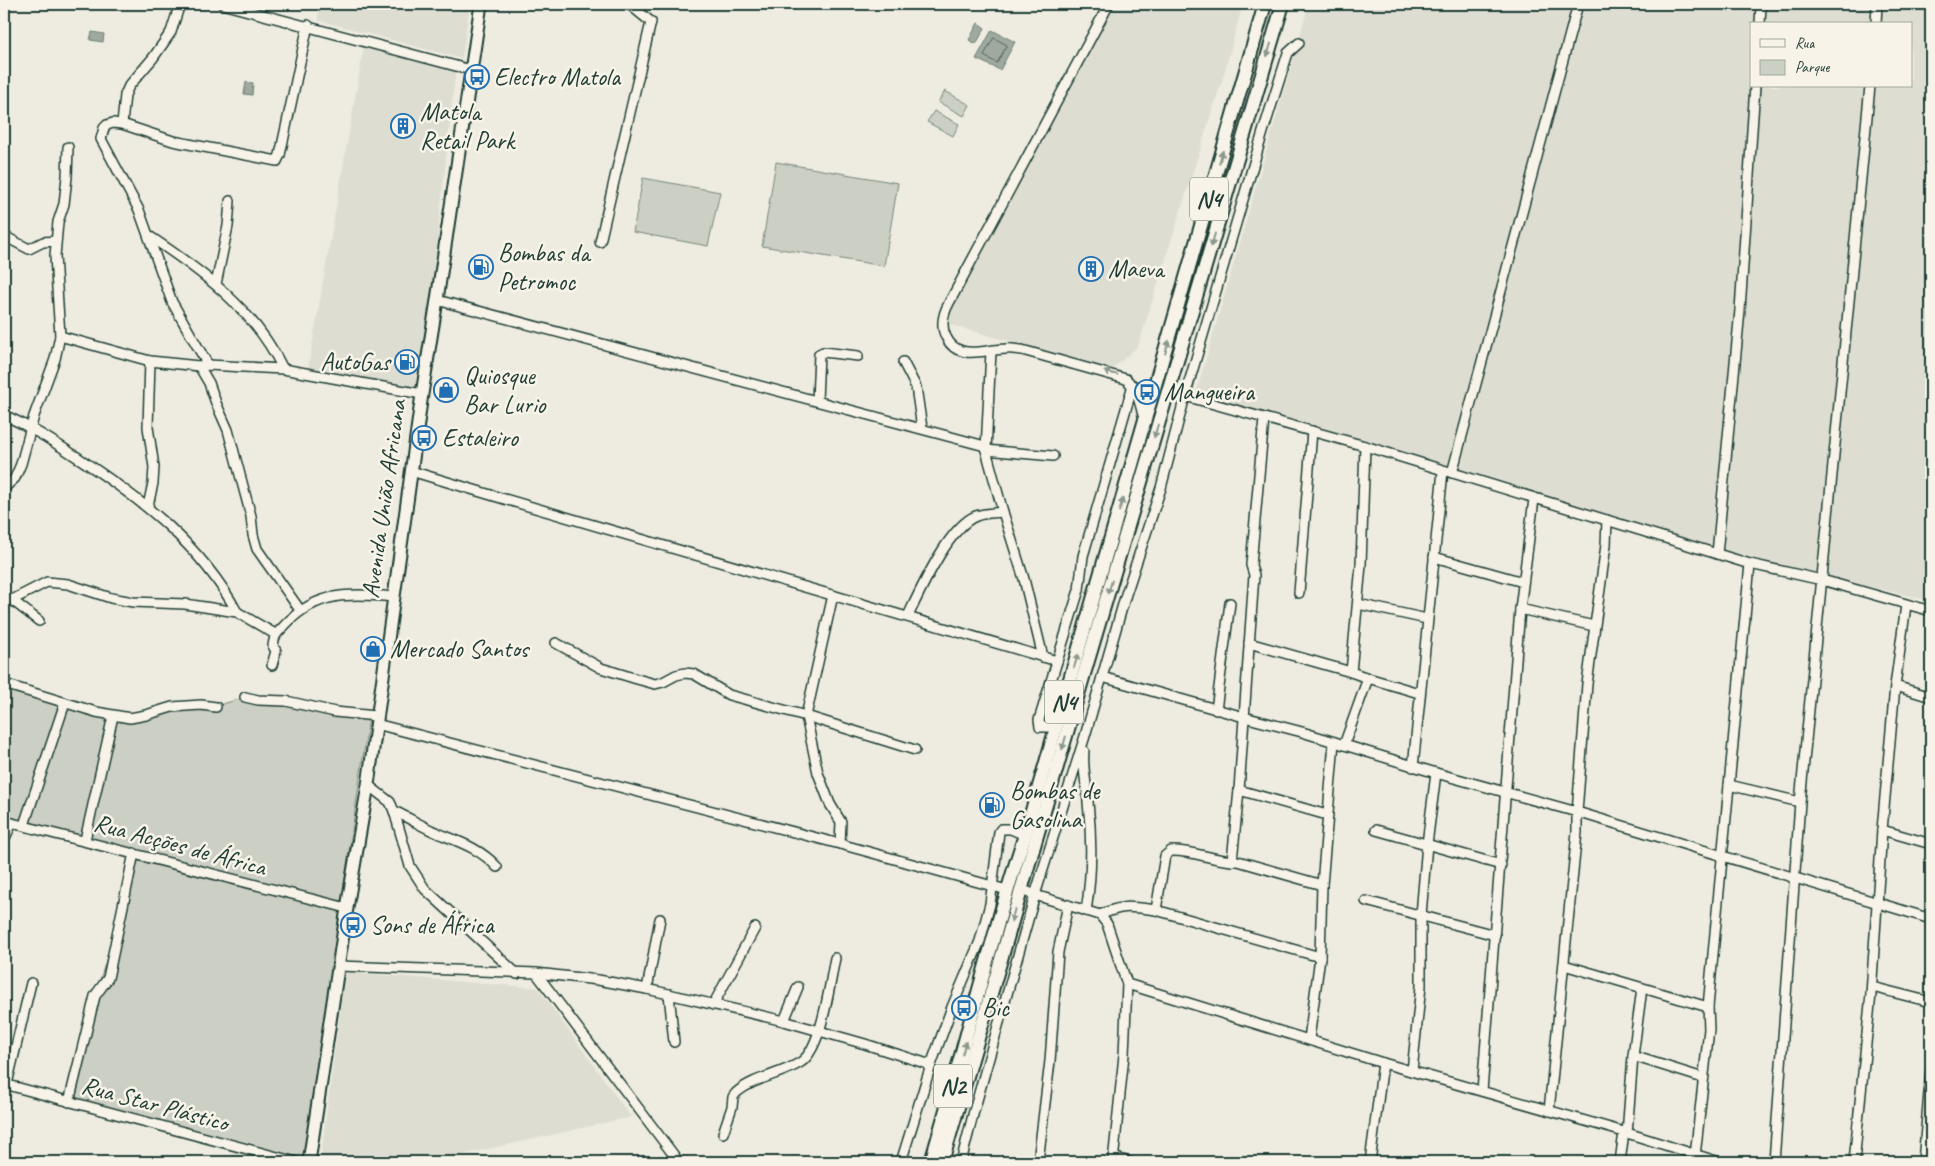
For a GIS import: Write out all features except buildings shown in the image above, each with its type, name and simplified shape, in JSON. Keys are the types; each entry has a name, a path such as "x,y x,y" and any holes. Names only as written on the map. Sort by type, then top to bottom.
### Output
{"highway":[{"name":"N4","path":"974,1010 1006,890 1025,835 1265,4"},
{"name":"N4","path":"942,1162 1283,4"},
{"name":"N2","path":"931,1162 974,1010"}],"main road":[{"name":"Avenida União Africana","path":"309,1162 347,908 368,785 422,394 481,4"}],"street":[{"path":"122,124 125,95 129,86 153,58 171,32 180,4"},
{"path":"222,4 471,70"},
{"path":"600,242 651,22 629,4"},
{"path":"1109,4 943,314 942,323 944,334 950,344 958,350 972,353 1006,348 1022,350 1126,379 1133,385 1138,394 1145,424"},
{"path":"1452,473 1578,4"},
{"path":"1760,22 1761,4"},
{"path":"1876,22 1878,4"},
{"path":"300,610 257,549 251,516 228,430 204,366 172,302 139,210 101,139 104,128 107,125 113,123 122,124 173,141 277,161 280,155 308,26"},
{"path":"961,1162 1035,895 1085,736 1126,594 1161,488 1185,396 1288,53 1299,43"},
{"path":"1717,554 1740,310 1755,88"},
{"path":"1774,1162 1800,802 1870,88"},
{"path":"4,488 15,478 22,464 31,427 55,359 60,336 56,294 56,241 68,178 68,147"},
{"path":"216,284 228,226 230,201"},
{"path":"4,236 29,249 43,242 56,241"},
{"path":"149,236 186,260 244,310 276,354 283,369"},
{"path":"437,300 922,428 986,448 1053,456"},
{"path":"60,336 150,361 204,366 283,369 422,394"},
{"path":"991,351 986,448 1003,512 1024,579 1043,657"},
{"path":"817,401 819,354 823,352 858,356"},
{"path":"148,506 154,467 148,427 150,361"},
{"path":"903,362 916,387 922,428"},
{"path":"1056,727 1040,726 1039,720 1079,590 1083,556 1110,470 1133,385"},
{"path":"1185,396 1365,446 1750,564 1822,580 1931,611"},
{"path":"4,415 31,427 148,506 216,577 237,612"},
{"path":"1232,862 1254,575 1251,565 1264,419"},
{"path":"1299,593 1312,431"},
{"path":"1351,672 1362,566 1365,446"},
{"path":"411,471 725,566 833,594 1057,661"},
{"path":"1413,766 1443,471"},
{"path":"1482,1091 1520,609 1534,499"},
{"path":"908,616 933,566 959,529 976,516 1003,512"},
{"path":"1549,1111 1577,832 1577,812 1594,626 1606,545 1607,520"},
{"path":"1434,557 1523,582"},
{"path":"1695,1156 1709,1029 1708,1007 1750,564"},
{"path":"8,598 40,585 54,582 68,584 111,598 134,602 185,604 237,612 275,634"},
{"path":"272,665 276,651 273,646 275,634 300,610 324,599 339,595 358,594 393,597"},
{"path":"833,594 806,716 818,773 830,804 841,822 840,844"},
{"path":"8,598 39,621"},
{"path":"1216,710 1230,603"},
{"path":"1358,604 1427,619"},
{"path":"1854,1162 1872,987 1876,903 1895,686 1906,605"},
{"path":"1520,609 1594,626"},
{"path":"556,643 601,668 637,679 655,684 676,675 694,674 728,696 806,716 915,750"},
{"path":"1249,643 1420,693"},
{"path":"1102,676 1577,812 1931,919"},
{"path":"1344,745 1368,678"},
{"path":"4,680 4,684 113,716 130,718 187,706 216,707"},
{"path":"1895,686 1931,697"},
{"path":"245,697 258,700 286,700 376,720 1006,890"},
{"path":"24,825 65,703"},
{"path":"85,840 113,716"},
{"path":"1085,736 1083,769 1088,799 1091,867 1086,911"},
{"path":"1309,1039 1320,957 1322,885 1334,742"},
{"path":"1412,1071 1421,986 1421,915 1436,773"},
{"path":"368,785 390,802 404,848 418,880 432,896 517,974"},
{"path":"1729,785 1800,802"},
{"path":"1239,790 1327,815"},
{"path":"394,811 430,830 476,850 486,856 497,867"},
{"path":"4,840 8,822"},
{"name":"Rua Acções de África","path":"8,822 347,908"},
{"path":"901,1162 931,1065 955,1000 980,941 990,904 999,832 1006,828 1025,835"},
{"path":"1376,830 1501,865"},
{"path":"1882,830 1931,844"},
{"path":"1156,910 1167,853 1178,851 1238,862 1322,885"},
{"path":"69,1102 95,996 108,978 134,853"},
{"path":"1021,889 1100,915 1107,924 1127,984 1124,1055 1113,1160 1129,1162"},
{"path":"1366,901 1495,936"},
{"path":"1038,1162 1050,1061 1058,952 1068,905"},
{"path":"1100,915 1120,907 1156,910 1320,957"},
{"path":"647,989 660,919"},
{"path":"713,1006 755,928"},
{"path":"723,1133 732,1107 733,1097 736,1093 763,1078 800,1062 809,1053 820,1031 836,958"},
{"path":"1564,965 1708,1007"},
{"path":"338,966 567,975 647,989 713,1006 784,1021 931,1065"},
{"path":"536,973 679,1162"},
{"path":"5,1084 31,983"},
{"path":"1127,984 1384,1063 1720,1162"},
{"path":"784,1021 798,987"},
{"path":"1872,987 1931,1002"},
{"path":"1620,1162 1642,988"},
{"path":"669,994 674,1042"},
{"path":"1633,1056 1703,1078"},
{"path":"1370,1162 1384,1063"},
{"path":"1923,1162 1928,1153 1931,1070"},
{"name":"Rua Star Plástico","path":"5,1084 296,1162"}],"shaded area":[{"path":"319,4 470,4 462,59 318,20"},
{"path":"1113,4 1243,4 1223,77 1138,346 1111,370 944,323"},
{"path":"1309,4 1931,4 1931,601 1769,563 1196,393"},
{"path":"364,46 456,68 421,389 308,369"},
{"path":"345,972 538,988 631,1117 430,1162 320,1162"}],"green space":[{"path":"945,91 970,105 964,116 938,102"},
{"path":"934,111 959,124 953,136 927,122"},
{"path":"776,162 898,183 884,266 762,246"},
{"path":"643,178 720,192 708,246 633,232"},
{"path":"4,683 123,715 215,706 244,698 369,717 303,1160 74,1107 67,1089 136,857 4,821"}],"water":[{"path":"978,23 985,28 976,44 969,40"},
{"path":"992,30 1015,42 1000,70 976,59"},
{"path":"92,32 104,34 103,42 90,40"},
{"path":"246,82 253,83 252,95 244,94"}],"place":[{"name":"Electro Matola","path":"477,77"},
{"name":"Matola Retail Park","path":"403,126"},
{"name":"Bombas da Petromoc","path":"481,267"},
{"name":"Maeva","path":"1091,269"},
{"name":"AutoGas","path":"407,362"},
{"name":"Quiosque Bar Lurio","path":"446,390"},
{"name":"Mangueira","path":"1147,392"},
{"name":"Estaleiro","path":"424,438"},
{"name":"Mercado Santos","path":"373,649"},
{"name":"Bombas de Gasolina","path":"992,805"},
{"name":"Sons de África","path":"353,925"},
{"name":"Bic","path":"964,1008"}]}
